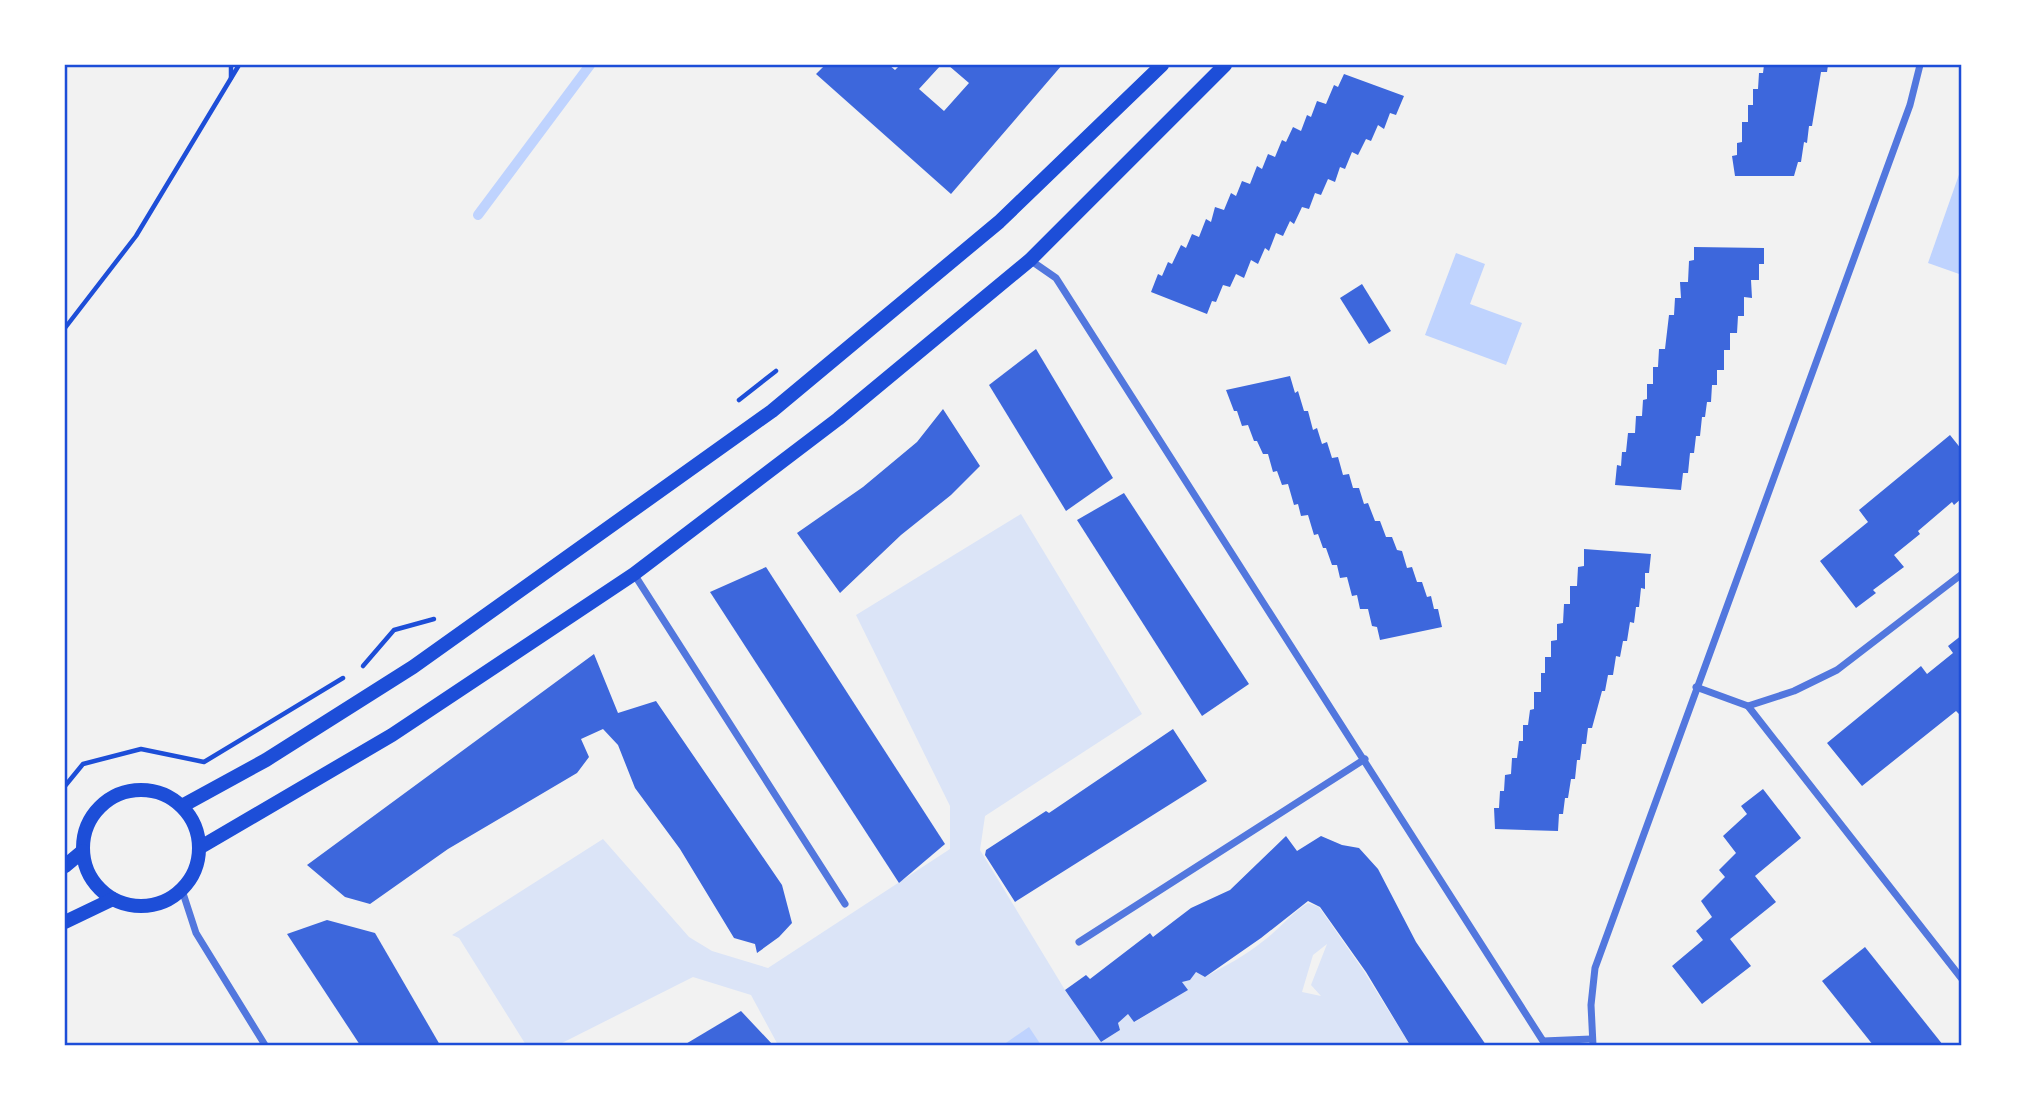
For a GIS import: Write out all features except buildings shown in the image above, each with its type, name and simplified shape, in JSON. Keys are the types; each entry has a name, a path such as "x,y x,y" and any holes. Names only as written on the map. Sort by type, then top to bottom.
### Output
{"main road":[{"path":"182,806 266,760 413,667 772,411 999,222 1162,65"},
{"path":"199,848 392,735 634,574 838,419 1030,260 1225,65"},
{"path":"147,790 166,795 182,806 195,825 199,848 197,863 182,890 167,901 149,906 131,906 113,899 98,887 87,870 83,851 88,825 104,803 128,791 147,790"},
{"path":"65,866 83,851"},
{"path":"65,922 113,899"}],"street":[{"path":"1030,260 1056,278 1543,1041 1592,1042 1591,1004 1595,968 1910,105 1920,65"},
{"path":"634,574 845,904"},
{"path":"1748,706 1817,681 1837,670 1962,574"},
{"path":"1696,687 1748,706 1962,979"},
{"path":"1079,942 1365,759"},
{"path":"182,890 196,933 265,1045"}],"path":[{"path":"230,65 231,79"},
{"path":"65,328 135,236 239,65"},
{"path":"738,401 781,367"},
{"path":"65,786 83,764 141,749 205,762 365,665 394,630 437,619"}],"shaded area":[{"path":"1021,514 1142,714 985,816 980,850 1065,990 1101,1042 1120,1030 1118,1023 1128,1014 1135,1022 1187,990 1182,982 1196,972 1205,977 1242,956 1308,903 1319,907 1410,1045 778,1045 751,995 693,977 558,1045 526,1045 459,938 452,935 603,839 689,937 712,951 768,968 950,849 950,806 856,615","holes":["1327,944 1311,985 1321,996 1302,992 1313,955"]}],"water":[{"path":"1962,166 1962,275 1928,263"},
{"path":"1456,253 1485,264 1470,304 1522,323 1506,365 1425,335"},
{"path":"1029,1027 1041,1045 1003,1045"}],"waterway":[{"path":"478,215 590,65"}]}
